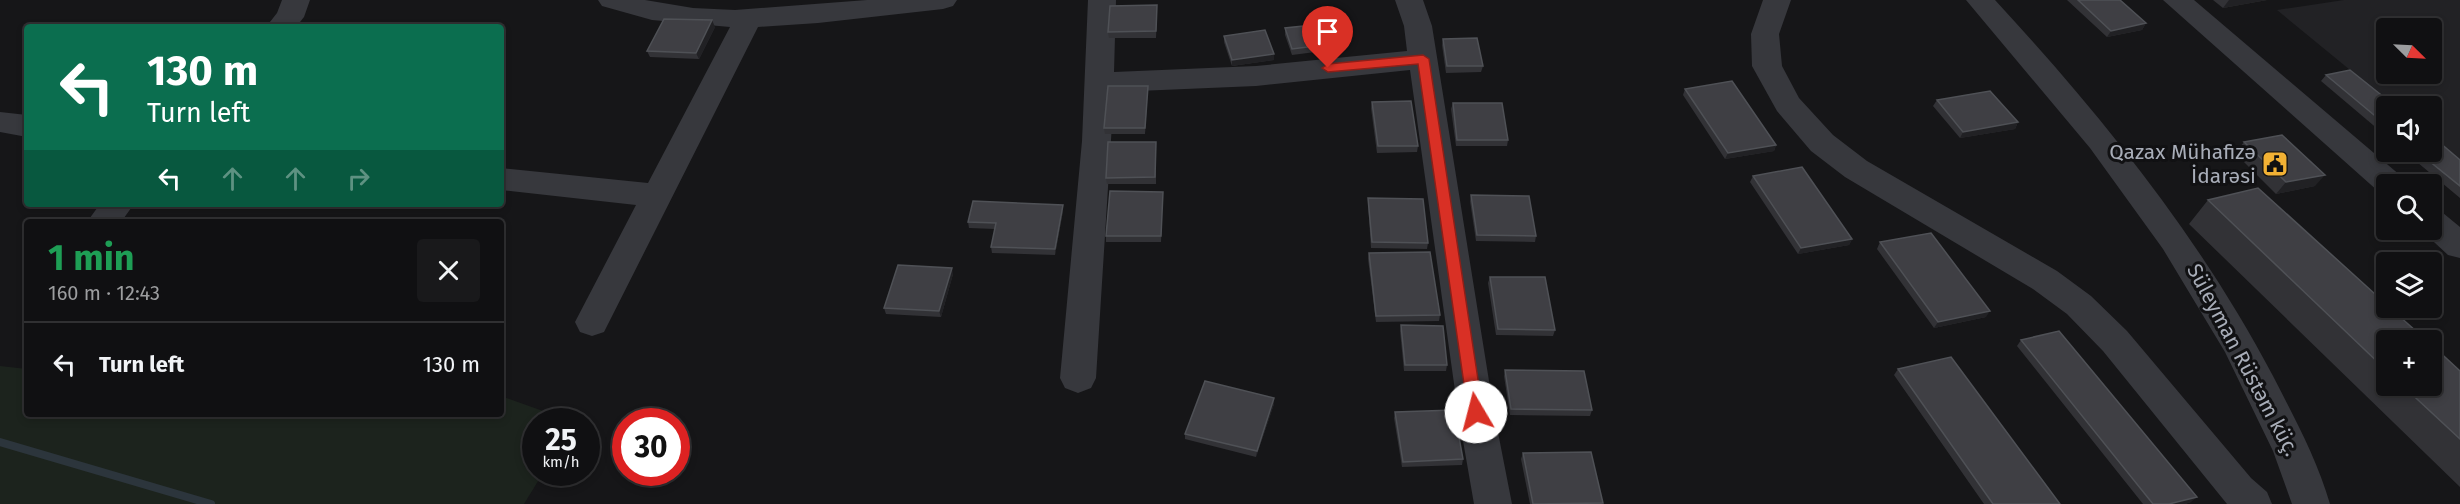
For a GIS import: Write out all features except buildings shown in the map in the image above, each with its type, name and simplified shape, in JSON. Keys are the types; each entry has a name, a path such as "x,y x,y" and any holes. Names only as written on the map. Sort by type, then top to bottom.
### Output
{"street":[{"path":"283,24 290,17 296,0"},
{"path":"612,0 655,13 748,19 788,8 943,0"},
{"path":"1078,378 1099,83 1102,0"},
{"path":"1409,0 1418,26 1476,412 1493,504"},
{"path":"1777,0 1765,34 1767,66 1788,104 1822,143 1856,169 2045,279 2079,305 2115,341 2238,490 2253,504"},
{"name":"Süleyman Rüstəm küç.","path":"1980,0 2072,103 2188,256 2250,363 2305,478 2311,504"},
{"path":"2177,0 2378,174"},
{"path":"592,322 748,19"},
{"path":"1099,83 1256,76 1423,59"},
{"path":"0,122 24,126"},
{"path":"504,179 657,196"},
{"path":"105,219 115,207"},
{"path":"2442,230 2460,246"}],"shaded area":[{"path":"2344,0 2460,0 2460,161 2442,146 2442,96 2382,96 2277,10"},
{"path":"0,366 24,369 24,417 504,417 504,397 535,408 522,408 522,486 535,486 524,504 0,504"}],"waterway":[{"path":"0,442 211,504"}],"place":[{"name":"Qazax Mühafizə İdarəsi","path":"2275,164"}],"route":[{"path":"1328,68 1423,59 1476,412"}]}
